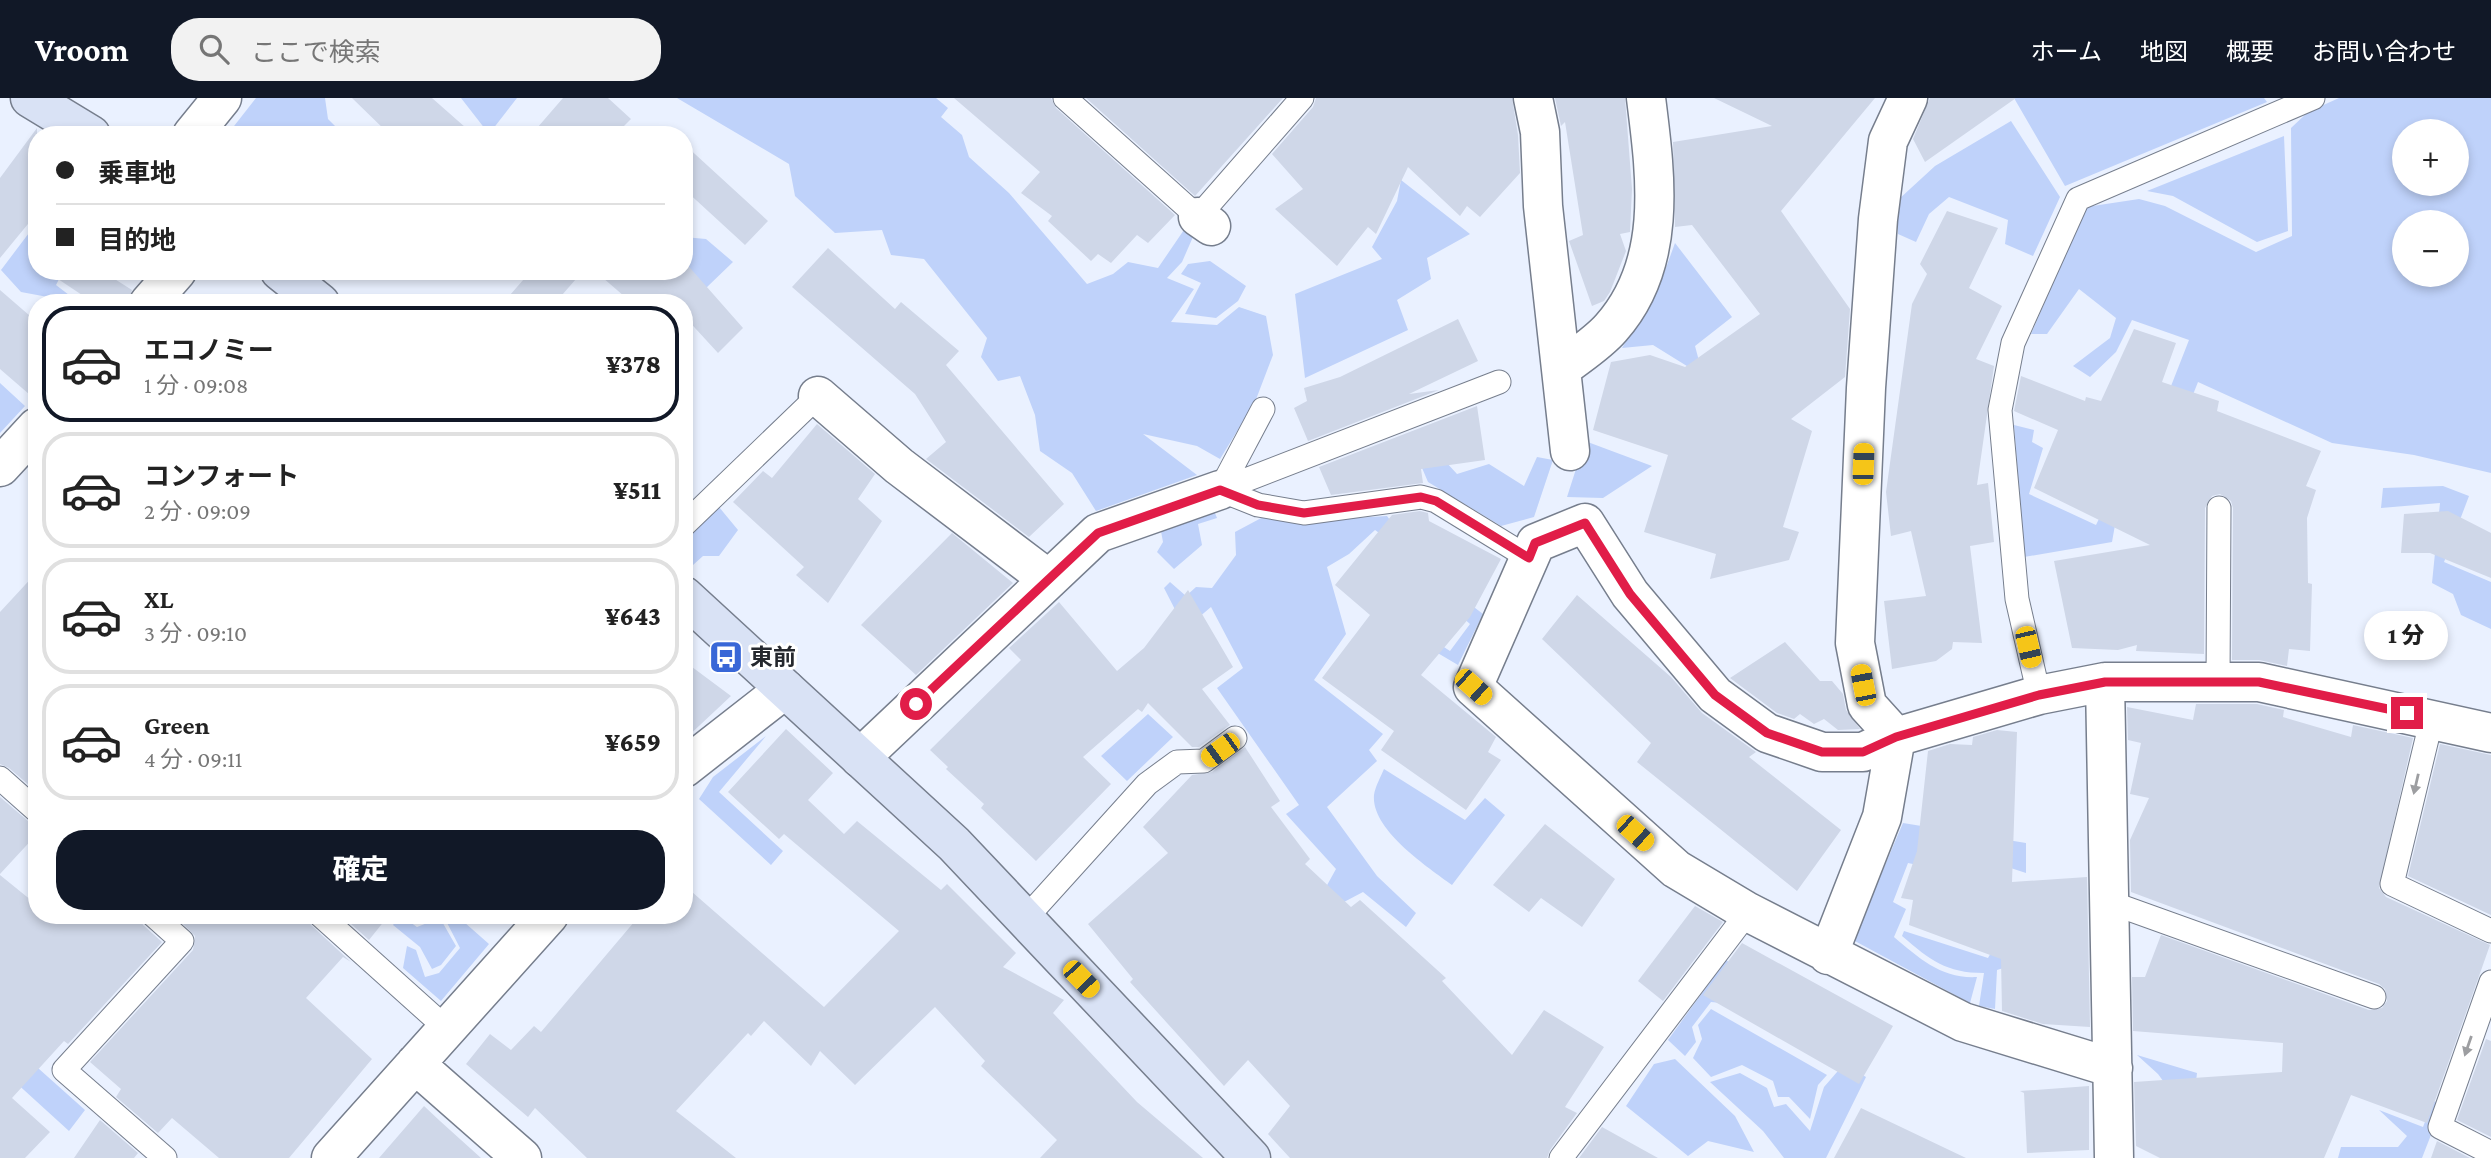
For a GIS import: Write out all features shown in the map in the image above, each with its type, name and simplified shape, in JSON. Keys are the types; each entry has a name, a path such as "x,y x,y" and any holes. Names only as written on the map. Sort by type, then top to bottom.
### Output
{"street":[{"path":"30,98 76,126"},
{"path":"199,126 222,98"},
{"path":"1533,98 1540,132 1543,206 1570,451"},
{"path":"1561,369 1610,329 1639,289 1654,237 1655,173 1646,98"},
{"path":"1896,737 1867,705 1855,643 1866,388 1878,219 1888,141 1908,98"},
{"path":"157,294 169,280"},
{"path":"291,280 309,294"},
{"path":"818,396 899,466 1048,579"},
{"path":"0,467 28,437"},
{"path":"860,758 1098,533 1220,490"},
{"path":"2113,1068 1963,1022 1828,956 1748,912 1676,869 1473,687 1535,542 1585,523 1630,594 1715,695 1767,733 1822,752 1863,752 1896,737 2039,695 2105,682 2259,682 2491,733"},
{"path":"693,604 954,844 1249,1157"},
{"path":"2105,682 2114,1158"},
{"path":"693,761 785,689"},
{"path":"1828,956 1882,817 1896,737"},
{"path":"331,1158 541,924"},
{"path":"415,1064 522,1158"}],"lane":[{"path":"1065,98 1205,222 1301,98"},
{"path":"2039,695 2017,599 2000,410 2013,343 2078,199 2313,98"},
{"path":"1220,490 1499,382"},
{"path":"693,516 818,396"},
{"path":"1220,490 1263,409"},
{"path":"1220,490 1258,505 1304,513 1421,497 1535,542"},
{"path":"2218,682 2219,509"},
{"path":"2431,718 2392,884 2491,931"},
{"path":"1025,919 1147,784 1177,762 1205,761 1235,738"},
{"path":"0,778 28,803"},
{"path":"2109,902 2374,997"},
{"path":"1561,1158 1748,912"},
{"path":"163,924 181,941 64,1070 165,1158"},
{"path":"330,924 446,1029"},
{"path":"2491,982 2440,1127 2491,1153"}],"shaded area":[{"path":"256,98 325,98 328,119 335,126 234,126"},
{"path":"461,98 517,98 495,126 483,126"},
{"path":"677,98 936,98 948,108 941,117 962,135 969,157 1009,193 1087,284 1113,274 1128,262 1158,268 1188,224 1196,230 1182,262 1167,278 1194,289 1171,322 1217,325 1239,307 1266,316 1273,355 1255,402 1220,459 1197,446 1143,434 1197,475 1096,511 1072,473 1040,451 1035,415 1020,376 998,381 981,357 987,338 924,259 891,255 882,230 835,233 795,196 789,164"},
{"path":"2014,98 2264,98 2267,102 2065,186"},
{"path":"2339,98 2491,98 2491,473 2414,455 2332,443 2198,382 2186,412 2164,404 2189,340 2132,320 2116,352 2090,377 2073,366 2110,338 2116,318 2079,289 2047,334 2031,334 2086,207 2139,199 2165,206 2256,252 2292,236 2291,128 2308,112"},
{"path":"2011,121 2060,197 2033,256 2005,244 2008,220 1949,197 1929,214 1916,242 1898,234 1898,200 1935,166"},
{"path":"2284,136 2288,231 2257,242 2173,196 2147,191"},
{"path":"1401,180 1470,234 1427,258 1431,279 1397,300 1408,330 1305,378 1295,294 1382,259 1372,247 1397,201"},
{"path":"28,234 28,280 58,280 56,285 68,294 21,292 1,270"},
{"path":"693,238 706,239 733,262 706,288 693,276"},
{"path":"1675,243 1732,317 1695,346 1703,376 1653,345 1622,348 1659,287"},
{"path":"1210,261 1246,286 1238,301 1216,318 1185,314 1201,283 1181,274 1188,264"},
{"path":"0,383 25,406 0,433"},
{"path":"2014,425 2034,430 2032,442 2043,448 2029,494 2096,525 2126,463 2112,542 2024,557"},
{"path":"1585,441 1652,466 1603,498 1567,497"},
{"path":"1434,449 1457,474 1489,464 1524,486 1537,457 1553,460 1534,517 1501,526 1428,482 1417,456"},
{"path":"2443,486 2469,496 2444,562 2491,582 2491,629 2461,615 2453,594 2432,583 2440,503 2381,508 2383,488"},
{"path":"1210,501 1217,518 1198,524 1202,545 1174,569 1157,552 1163,542 1160,526"},
{"path":"719,507 738,530 719,556 703,556 693,565 693,530"},
{"path":"1265,516 1304,521 1387,516 1421,563 1375,530 1349,554 1327,567 1346,634 1314,680 1383,734 1369,750 1377,761 1327,807 1377,876 1416,913 1406,927 1363,892 1344,902 1326,887 1336,869 1286,814 1299,805 1217,688 1243,668 1211,607 1185,629 1164,588 1170,582 1186,596 1196,587 1212,588 1236,555 1235,532"},
{"path":"1466,601 1483,614 1458,665 1419,642 1424,634 1450,651 1470,624 1459,614"},
{"path":"1148,714 1173,737 1127,781 1101,756"},
{"path":"766,736 719,792 783,851 771,865 699,799 713,777"},
{"path":"1384,769 1465,820 1485,798 1505,815 1452,885 1416,858 1391,834 1382,821 1374,795"},
{"path":"1903,823 2026,843 2026,873 1971,855 1927,867 1908,863 1893,902 1906,909 1894,937 1922,960 1942,971 1964,977 1977,977 1970,1003 1853,940"},
{"path":"413,924 417,927 425,924 443,924 456,946 441,965 432,969 420,947 393,925"},
{"path":"448,924 466,924 489,944 441,1001 403,968 407,946 416,950 425,977 439,973 460,948"},
{"path":"1904,931 1988,958 1993,949 2010,966 1997,970 1995,1009 1979,1006 1984,973 1959,971 1939,964 1902,936"},
{"path":"1726,960 1734,966 1722,1003 1711,1002 1692,1027 1696,1042 1685,1056 1668,1040"},
{"path":"1711,1009 1827,1075 1818,1085 1810,1119 1789,1097 1778,1097 1773,1081 1742,1065 1711,1077 1693,1058 1702,1039 1698,1025"},
{"path":"2137,1055 2197,1073 2195,1090 2174,1096 2158,1074"},
{"path":"1675,1059 1735,1116 1754,1152 1708,1141 1688,1156 1626,1106 1654,1064"},
{"path":"29,1060 85,1110 69,1131 13,1080"},
{"path":"1844,1064 1866,1077 1826,1158 1784,1158 1763,1131 1710,1082 1740,1073 1767,1088 1774,1107 1786,1104 1810,1131 1824,1087"},
{"path":"2433,1101 2443,1104 2422,1158 2338,1158 2341,1147 2398,1147 2407,1136 2379,1110 2423,1127"}],"building":[{"path":"352,98 432,98 464,126 381,126"},
{"path":"563,98 608,98 631,119 624,126 539,126"},
{"path":"954,98 1051,98 1056,108 1175,215 1148,243 1137,235 1111,263 1098,254 1091,261 1048,221 1052,216 1021,193 1040,172"},
{"path":"1086,98 1283,98 1195,196"},
{"path":"1316,98 1512,98 1520,173 1480,217 1467,206 1460,216 1408,167 1376,234 1368,227 1337,266 1275,209 1303,189 1272,154 1313,107"},
{"path":"1555,98 1625,98 1632,189 1630,232 1620,234 1626,251 1610,292 1604,301 1592,306 1569,241 1583,235 1565,122 1561,126"},
{"path":"1714,98 1875,98 1781,211 1850,309 1845,377 1791,419 1812,431 1783,527 1799,532 1789,560 1710,579 1716,554 1644,532 1668,455 1593,430 1611,362 1650,355 1685,367 1760,314 1692,225 1675,227 1673,142 1772,126"},
{"path":"1930,98 2016,98 1925,162 1913,139"},
{"path":"28,140 28,224 0,258 0,178"},
{"path":"693,152 768,221 745,245 693,197"},
{"path":"1947,211 1998,228 1969,288 2002,306 1976,359 1994,366 1977,485 1988,483 1994,542 1970,546 1982,643 1953,642 1952,649 1936,661 1892,669 1884,601 1926,596 1911,531 1891,536 1886,492 1912,304 1927,274 1920,264"},
{"path":"828,248 895,309 901,302 959,351 946,365 1064,504 1029,537 926,459 946,442 915,394 792,287"},
{"path":"693,271 743,328 718,353 693,326 693,294 622,294 605,280 693,280"},
{"path":"60,280 116,280 132,290 131,294 80,294"},
{"path":"523,280 575,280 563,294 511,294"},
{"path":"0,290 28,314 28,393 0,369"},
{"path":"1458,319 1478,361 1409,394 1439,390 1308,441 1294,408 1307,401 1304,388 1340,377"},
{"path":"2134,329 2176,343 2162,382 2219,401 2217,411 2321,451 2306,486 2316,490 2307,518 2308,583 2312,584 2310,651 2289,649 2287,666 2259,660 2232,660 2233,508 2231,501 2220,494 2212,496 2205,508 2204,654 2136,651 2137,645 2118,650 2072,648 2054,561 2150,545 2034,488 2058,430 2014,411 2021,376 2085,401 2086,397 2101,401"},
{"path":"1477,406 1485,460 1421,469 1423,483 1331,495 1319,467"},
{"path":"817,424 875,474 858,499 882,521 828,603 796,575 804,567 733,502 763,471 772,478"},
{"path":"1420,511 1428,513 1429,521 1501,559 1470,617 1421,675 1496,737 1488,752 1501,760 1466,810 1381,750 1394,731 1322,678 1370,615 1335,585 1392,515"},
{"path":"2448,511 2491,533 2491,578 2430,553 2401,553 2404,514"},
{"path":"952,533 1013,583 916,675 861,625"},
{"path":"28,582 28,784 0,764 0,612"},
{"path":"1188,590 1233,667 1202,689 1230,725 1199,747 1192,747 1148,703 1142,712 1138,709 1083,757 1111,784 1036,861 981,808 984,804 946,769 948,767 930,750 1021,660 1009,648 1059,602 1117,671 1144,648"},
{"path":"1577,595 1671,677 1702,713 1756,752 1749,757 1841,830 1797,891 1637,762 1651,743 1542,639"},
{"path":"1785,642 1820,681 1832,681 1843,694 1846,710 1860,729 1838,730 1824,719 1814,724 1800,714 1794,719 1777,713 1730,678"},
{"path":"693,668 731,696 693,732"},
{"path":"2196,704 2257,704 2284,710 2283,717 2351,737 2353,725 2413,738 2379,888 2386,897 2490,945 2427,1123 2351,1095 2324,1158 2160,1158 2136,1146 2134,1082 2282,1072 2283,1043 2133,1031 2132,977 2145,977 2161,935 2369,1010 2382,1008 2387,1001 2385,989 2379,984 2131,892 2130,840 2149,798 2130,794 2141,743 2128,740 2127,707 2193,720"},
{"path":"786,729 833,773 808,800 844,834 857,821 941,890 947,884 1016,953 1003,967 1064,1000 1053,1013 1137,1102 1203,1158 1040,1158 1057,1140 981,1066 985,1061 935,1007 855,1085 820,1051 811,1066 764,1021 751,1036 748,1033 676,1111 736,1158 587,1158 535,1108 528,1117 466,1064 490,1034 511,1050 534,1026 541,1032 632,924 693,924 693,893 824,1007 899,931 784,834 779,839 728,792"},
{"path":"1997,730 2017,732 2012,882 2087,877 2090,1027 2043,1024 2002,1011 2001,959 1909,925 1913,900 1901,898 1917,851 1928,751 1950,744 1972,745 1973,737"},
{"path":"2440,744 2491,755 2491,915 2408,876"},
{"path":"1245,747 1280,801 1271,807 1310,859 1305,864 1351,907 1360,900 1446,978 1442,981 1512,1055 1544,1010 1604,1047 1565,1107 1577,1113 1547,1158 1290,1158 1268,1134 1290,1106 1248,1060 1224,1086 1130,982 1133,979 1088,924 1168,853 1143,827 1192,775 1212,772"},
{"path":"0,797 28,821 28,844 0,874"},
{"path":"1545,824 1615,879 1582,927 1541,898 1529,912 1493,885"},
{"path":"0,875 28,898 28,924 143,924 162,942 68,1044 64,1041 12,1098 50,1132 25,1158 0,1158"},
{"path":"1695,906 1723,922 1663,1001 1638,981"},
{"path":"183,924 310,924 351,962 343,957 306,998 372,1059 289,1158 219,1158 172,1118 158,1133 116,1097 121,1089 90,1062 193,950 195,936"},
{"path":"351,924 382,924 369,940"},
{"path":"1742,943 1893,1026 1859,1084 1703,995"},
{"path":"2486,1039 2491,1041 2491,1137 2457,1120"},
{"path":"2089,1086 2089,1150 2027,1153 2024,1093 2020,1091"},
{"path":"424,1106 440,1121 481,1158 379,1158"},
{"path":"1861,1108 1966,1158 1834,1158"},
{"path":"100,1120 138,1153 134,1158 74,1158"},
{"path":"1602,1127 1658,1158 1579,1158"},
{"path":"2437,1141 2470,1158 2431,1158"}],"place":[{"name":"東前","path":"726,657"}],"route":[{"path":"916,704 1098,533 1220,490 1258,505 1304,513 1377,500 1421,497 1436,501 1529,558 1535,543 1585,523 1630,594 1715,695 1767,733 1822,752 1863,752 1896,737 2039,695 2105,682 2259,682 2407,713"}]}
